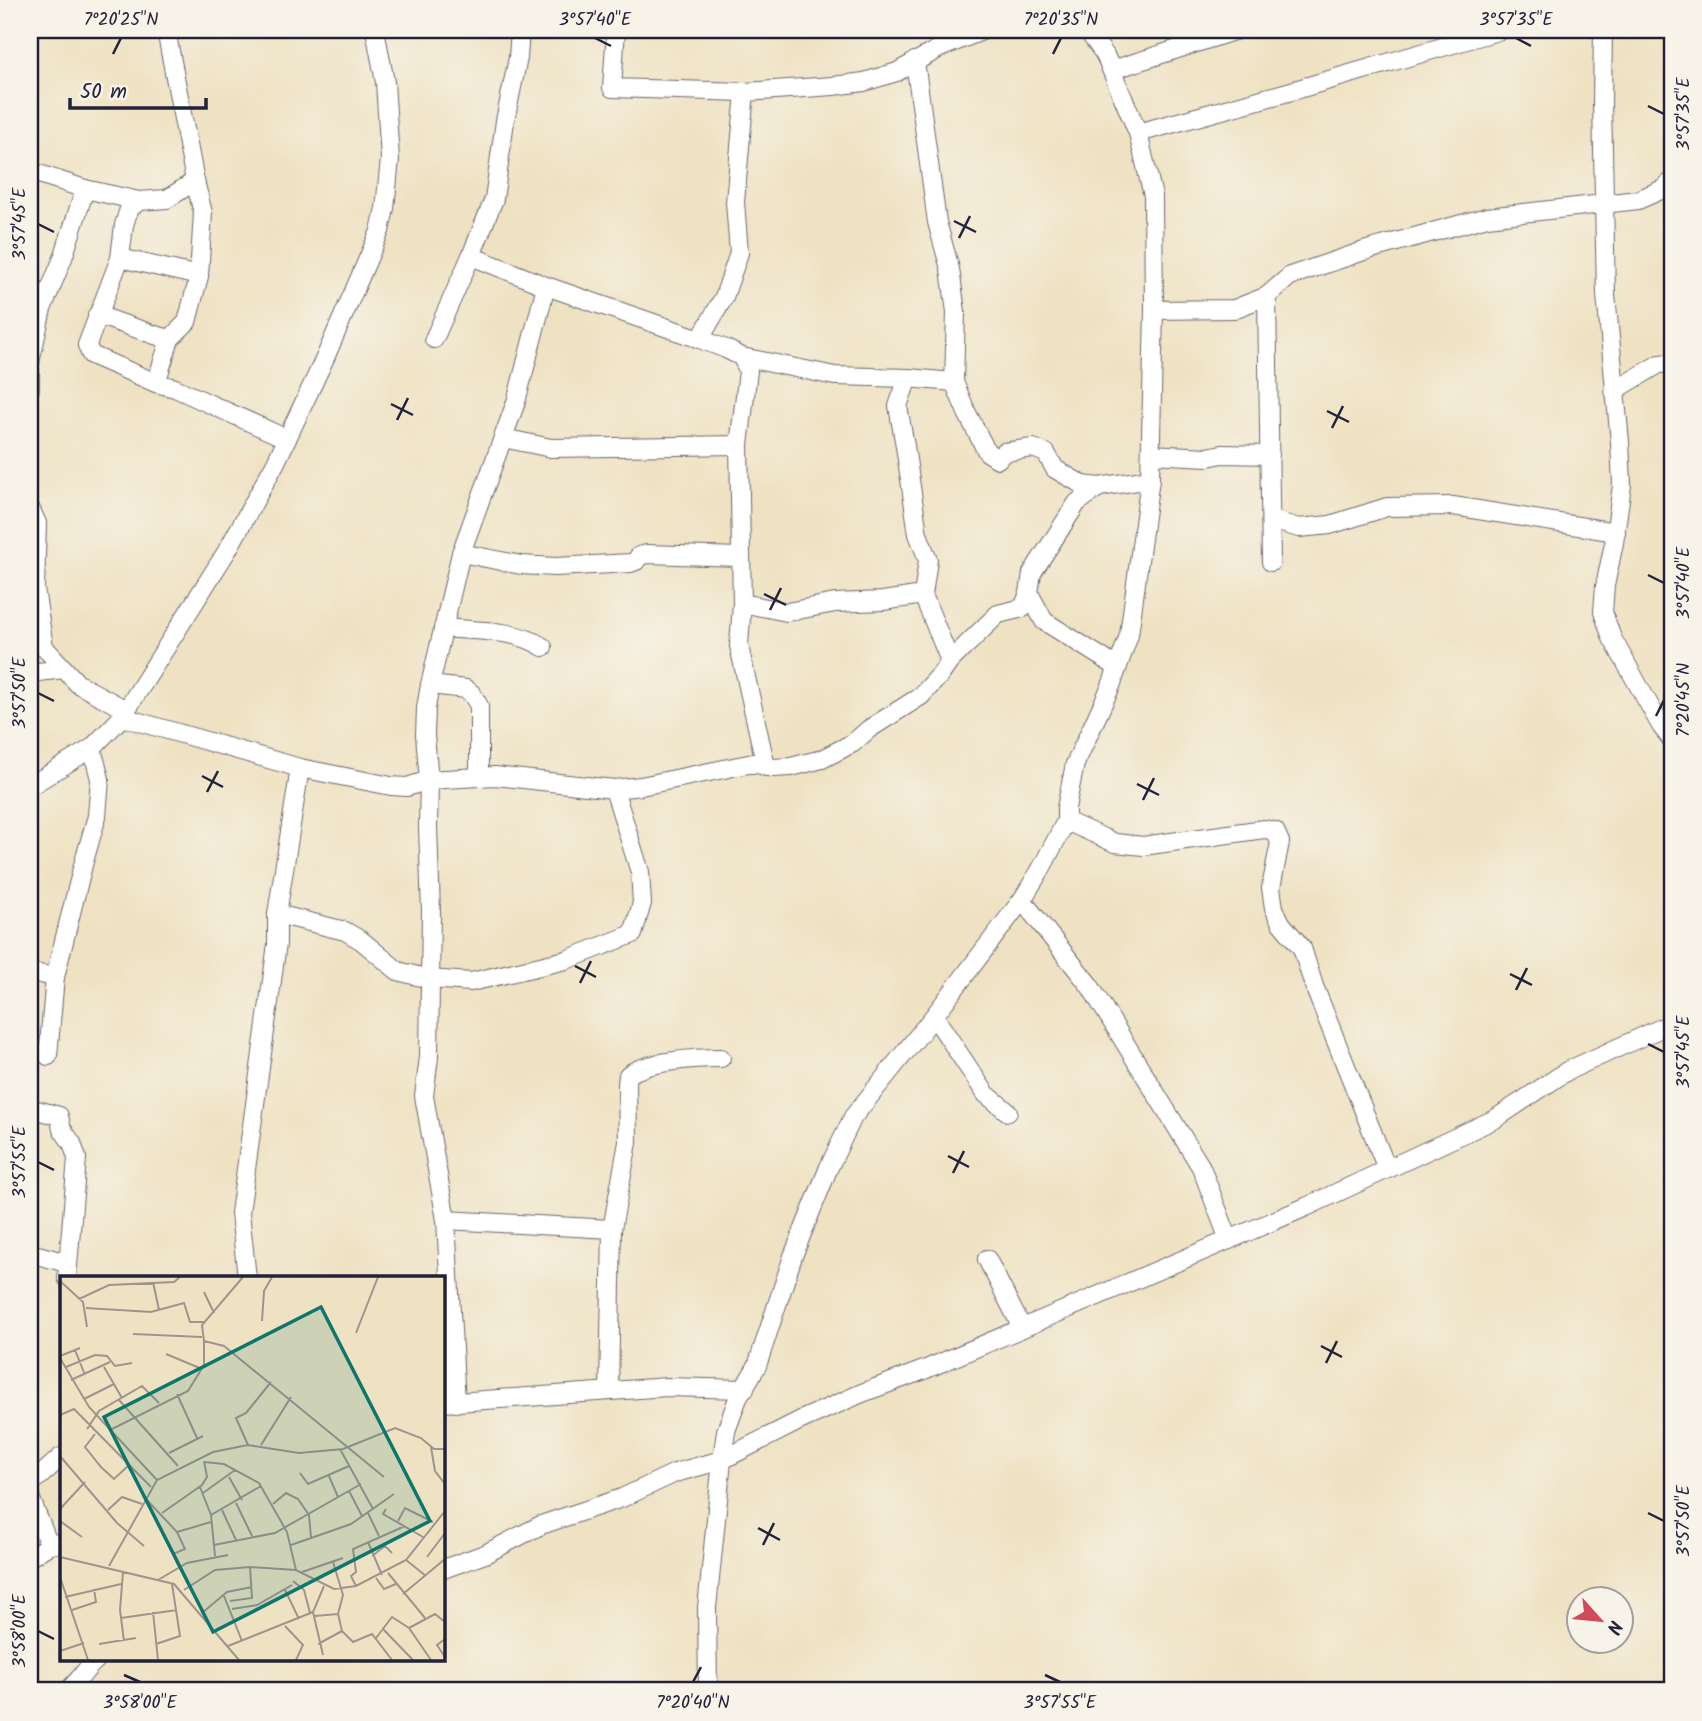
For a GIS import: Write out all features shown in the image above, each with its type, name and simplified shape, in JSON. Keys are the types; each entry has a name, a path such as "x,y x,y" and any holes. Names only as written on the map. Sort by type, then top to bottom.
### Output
{"street":[{"path":"156,383 170,339 187,322 199,276 203,213 166,30"},
{"path":"30,786 92,748 124,714 227,551 287,439 325,358 383,220 390,159 385,82 376,30"},
{"path":"434,339 494,199 505,121 518,58 520,30"},
{"path":"617,30 612,88 746,92 864,82 897,72 940,48 984,30"},
{"path":"708,1691 707,1608 726,1431 734,1407 757,1366 793,1256 853,1116 934,1016 1022,900 1041,869 1066,821 1074,764 1111,686 1129,635 1150,478 1154,310 1153,196 1138,133 1105,55 1087,30"},
{"path":"1112,70 1237,30"},
{"path":"1138,133 1501,30"},
{"path":"1603,30 1606,295 1622,485 1603,612 1612,638 1661,726 1672,740"},
{"path":"915,61 937,222 952,279 956,312 954,382 987,452 998,459 1004,452 1033,449 1046,453 1055,469 1083,485 1098,487 1150,478"},
{"path":"700,339 724,297 739,253 735,202 746,92"},
{"path":"30,171 85,189 139,201 167,199 195,181"},
{"path":"1154,310 1234,309 1267,296 1290,276 1364,251 1487,217 1638,200 1663,189 1672,181"},
{"path":"30,362 42,309 63,258 85,189"},
{"path":"139,201 130,209 124,225 120,258 87,345 91,355 156,383 175,388 287,439"},
{"path":"471,256 546,286 700,339 742,357 835,376 954,382"},
{"path":"120,258 199,276"},
{"path":"546,286 516,402 461,552 426,708 431,912 429,1056 424,1096 446,1220 449,1403 667,1387 745,1389"},
{"path":"1267,296 1271,562"},
{"path":"97,315 170,339"},
{"path":"742,357 748,371 739,445 742,603 739,646 766,767"},
{"path":"1614,391 1659,364 1672,363"},
{"path":"30,371 30,388"},
{"path":"908,378 898,407 918,534 928,560 923,595 950,661"},
{"path":"503,438 551,448 739,445"},
{"path":"1151,454 1208,457 1222,454 1270,455"},
{"path":"30,508 37,523 32,589 37,642 78,684 124,714 300,768 391,786 408,787 429,780 495,776 614,789 753,763 773,768 791,767 822,760 853,743 869,729 921,696 950,661 998,614 1023,608 1032,573 1077,503 1098,487"},
{"path":"1271,520 1299,528 1330,525 1387,507 1453,506 1616,532"},
{"path":"461,552 521,565 555,567 631,563 639,556 647,554 740,557"},
{"path":"1029,593 1044,621 1117,667"},
{"path":"742,603 787,612 835,603 883,601 923,595"},
{"path":"443,628 516,635 542,647"},
{"path":"30,675 64,669"},
{"path":"430,685 466,689 479,706 479,777"},
{"path":"48,1056 55,977 97,816 100,779 92,748"},
{"path":"247,1276 240,1213 277,944 277,914 300,768"},
{"path":"277,914 345,931 398,971 429,979 471,982 566,960 633,934 642,903 640,872 614,789"},
{"path":"1066,821 1115,843 1143,846 1264,828 1275,831 1280,842 1272,888 1274,908 1281,923 1303,948 1314,986 1387,1168"},
{"path":"1022,900 1090,986 1201,1167 1229,1240"},
{"path":"30,972 55,977"},
{"path":"934,1016 986,1094 1008,1112"},
{"path":"444,1569 485,1554 541,1525 622,1498 675,1473 722,1460 862,1393 924,1370 1306,1207 1495,1119 1566,1071 1672,1023"},
{"path":"608,1391 612,1229 628,1142 628,1075 636,1069 693,1058 722,1058"},
{"path":"30,1110 59,1116 62,1129 72,1143 77,1158 67,1271 30,1253"},
{"path":"446,1220 612,1229"},
{"path":"987,1258 1022,1328"},
{"path":"726,1431 749,1447"},
{"path":"30,1482 60,1458"},
{"path":"30,1497 55,1544 30,1557"},
{"path":"67,1691 79,1682 86,1668 94,1662"}]}
